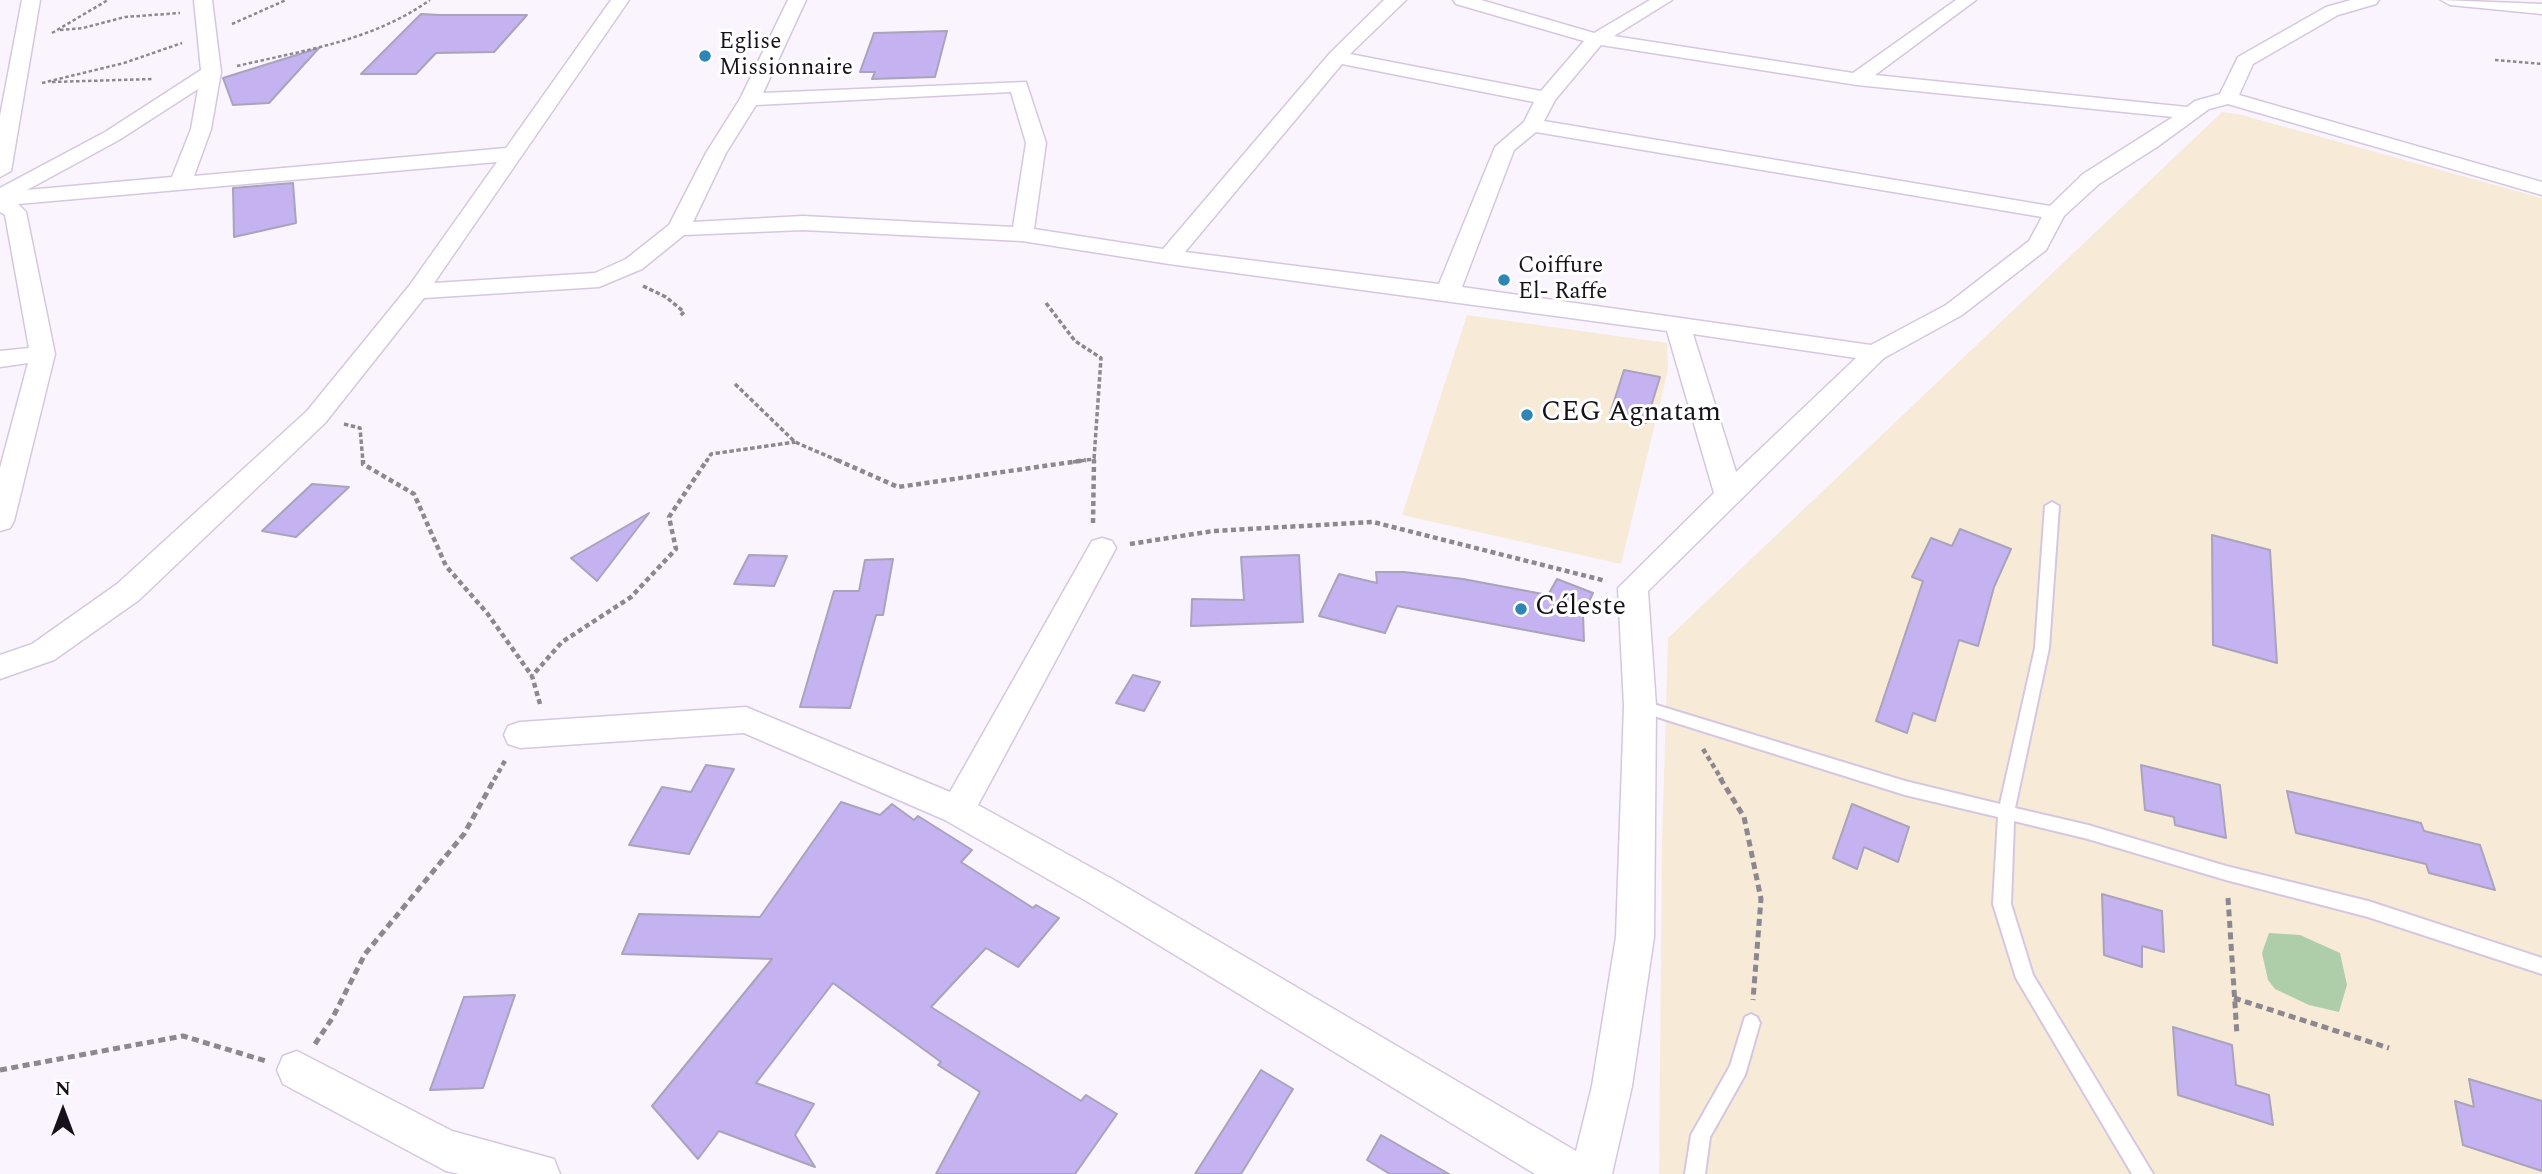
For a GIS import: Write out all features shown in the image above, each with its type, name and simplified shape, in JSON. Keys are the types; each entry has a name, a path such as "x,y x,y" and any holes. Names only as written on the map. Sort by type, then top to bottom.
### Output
{"street":[{"path":"0,171 8,86 23,47 31,0"},
{"path":"0,667 43,652 128,592 316,416 417,291 620,0"},
{"path":"417,291 599,280 634,264 678,229 716,153 750,99 797,0"},
{"path":"1169,257 1337,57 1385,7 1397,0"},
{"path":"1462,0 1596,39 1857,79 2191,113"},
{"path":"1448,292 1505,147 1532,125 1546,98 1596,39 1663,0"},
{"path":"1857,79 1967,0"},
{"path":"2228,98 2245,61 2332,11 2370,0"},
{"path":"2450,0 2542,9"},
{"path":"181,183 201,129 211,72 204,5"},
{"path":"1337,57 1546,98"},
{"path":"0,199 112,136 211,72"},
{"path":"750,99 1019,86 1036,143 1028,208 1041,236"},
{"path":"1591,1174 1612,1086 1636,937 1640,706 1633,588 1875,353 1954,310 2038,245 2055,214 2091,178 2150,143 2202,105 2228,98 2542,189"},
{"path":"1532,125 2055,214"},
{"path":"0,199 513,154"},
{"path":"0,199 15,212 43,354 0,522"},
{"path":"678,229 803,223 1041,236 1169,257 1448,292 1875,353"},
{"path":"1678,326 1729,496"},
{"path":"0,359 43,354"},
{"path":"957,810 1102,548"},
{"path":"520,735 746,720 957,810 1101,891 1574,1174"},
{"path":"297,1070 446,1150 539,1174"}],"lane":[{"path":"2052,506 2042,648 2006,812 2002,904 2025,978 2143,1174"},
{"path":"1640,706 1905,789 2088,832 2227,873 2368,909 2542,966"},
{"path":"1695,1174 1701,1135 1738,1069 1751,1023"}],"path":[{"path":"23,47 60,30 108,0"},
{"path":"52,82 124,63 207,34 286,0"},
{"path":"8,86 159,79 211,72 354,39 411,16 430,0"},
{"path":"60,30 204,5"},
{"path":"2495,60 2542,64"},
{"path":"617,274 666,296 684,312 680,316"},
{"path":"1045,303 1075,341 1101,358 1094,459 1093,547 1102,548 1213,531 1373,522 1633,588"},
{"path":"735,384 795,442 898,487 1094,459"},
{"path":"0,1070 183,1036 297,1070 333,1017 365,954 464,834 541,701 532,676 487,613 446,566 414,494 363,464 360,428 316,416"},
{"path":"532,676 562,642 631,597 676,549 669,517 711,454 795,442"},
{"path":"1700,724 1704,753 1744,817 1761,899 1751,1023"},
{"path":"2227,873 2237,1035"},
{"path":"2234,999 2389,1048"}],"shaded area":[{"path":"2222,112 2238,114 2542,198 2542,1174 1659,1174 1662,843 1668,638"},
{"name":"CEG Agnatam","path":"1467,315 1667,343 1668,370 1621,564 1402,515"}],"green space":[{"path":"2269,933 2300,935 2340,953 2347,985 2339,1012 2309,1005 2275,989 2268,980 2262,953"}],"building":[{"path":"421,14 527,15 494,52 436,53 416,74 361,74"},
{"path":"947,31 935,77 872,79 875,72 860,72 874,33"},
{"path":"319,48 269,103 233,105 223,78"},
{"path":"293,183 296,223 234,237 233,188"},
{"path":"1624,370 1660,377 1646,423 1610,414"},
{"path":"312,484 349,487 296,537 262,531"},
{"path":"649,513 597,581 571,558"},
{"path":"1960,529 2011,549 1994,587 1978,646 1959,640 1935,721 1913,713 1907,733 1876,721 1923,581 1912,577 1931,538 1952,546"},
{"path":"2212,535 2270,550 2277,663 2213,645"},
{"path":"749,555 787,556 774,586 734,584"},
{"path":"1299,555 1303,622 1191,626 1192,599 1244,600 1241,557"},
{"path":"893,559 883,615 876,615 850,708 800,707 834,591 859,591 865,560"},
{"path":"1376,572 1404,572 1463,579 1548,595 1557,579 1593,593 1583,614 1584,641 1397,606 1385,633 1319,616 1339,574 1377,583"},
{"path":"1133,675 1160,682 1144,711 1116,703"},
{"path":"706,765 734,769 689,854 629,845 662,787 691,792"},
{"path":"2141,765 2220,785 2226,838 2175,825 2174,817 2145,810"},
{"path":"2287,791 2421,823 2424,831 2480,845 2495,890 2429,873 2426,864 2296,833"},
{"path":"841,802 880,815 892,804 914,820 918,816 972,850 961,862 1033,908 1036,905 1059,918 1018,967 986,948 931,1007 1081,1101 1086,1095 1117,1114 1075,1174 936,1174 980,1092 938,1065 941,1062 833,983 756,1083 814,1104 795,1135 815,1167 719,1131 698,1159 652,1106 772,959 622,954 639,914 760,917"},
{"path":"1852,804 1909,827 1898,862 1864,847 1857,869 1833,858"},
{"path":"2102,894 2162,911 2164,952 2142,946 2142,967 2104,955"},
{"path":"515,995 483,1088 430,1090 464,997"},
{"path":"2173,1027 2232,1045 2236,1085 2269,1095 2273,1125 2178,1095"},
{"path":"1261,1070 1293,1089 1241,1174 1195,1174"},
{"path":"2469,1079 2542,1101 2542,1171 2463,1145 2455,1101 2474,1107"},
{"path":"1381,1135 1449,1174 1390,1174 1367,1160"}],"place":[{"name":"Eglise Missionnaire","path":"705,56"},
{"name":"Coiffure El- Raffe","path":"1504,280"},
{"name":"CEG Agnatam","path":"1527,415"},
{"name":"Céleste","path":"1521,609"}]}
